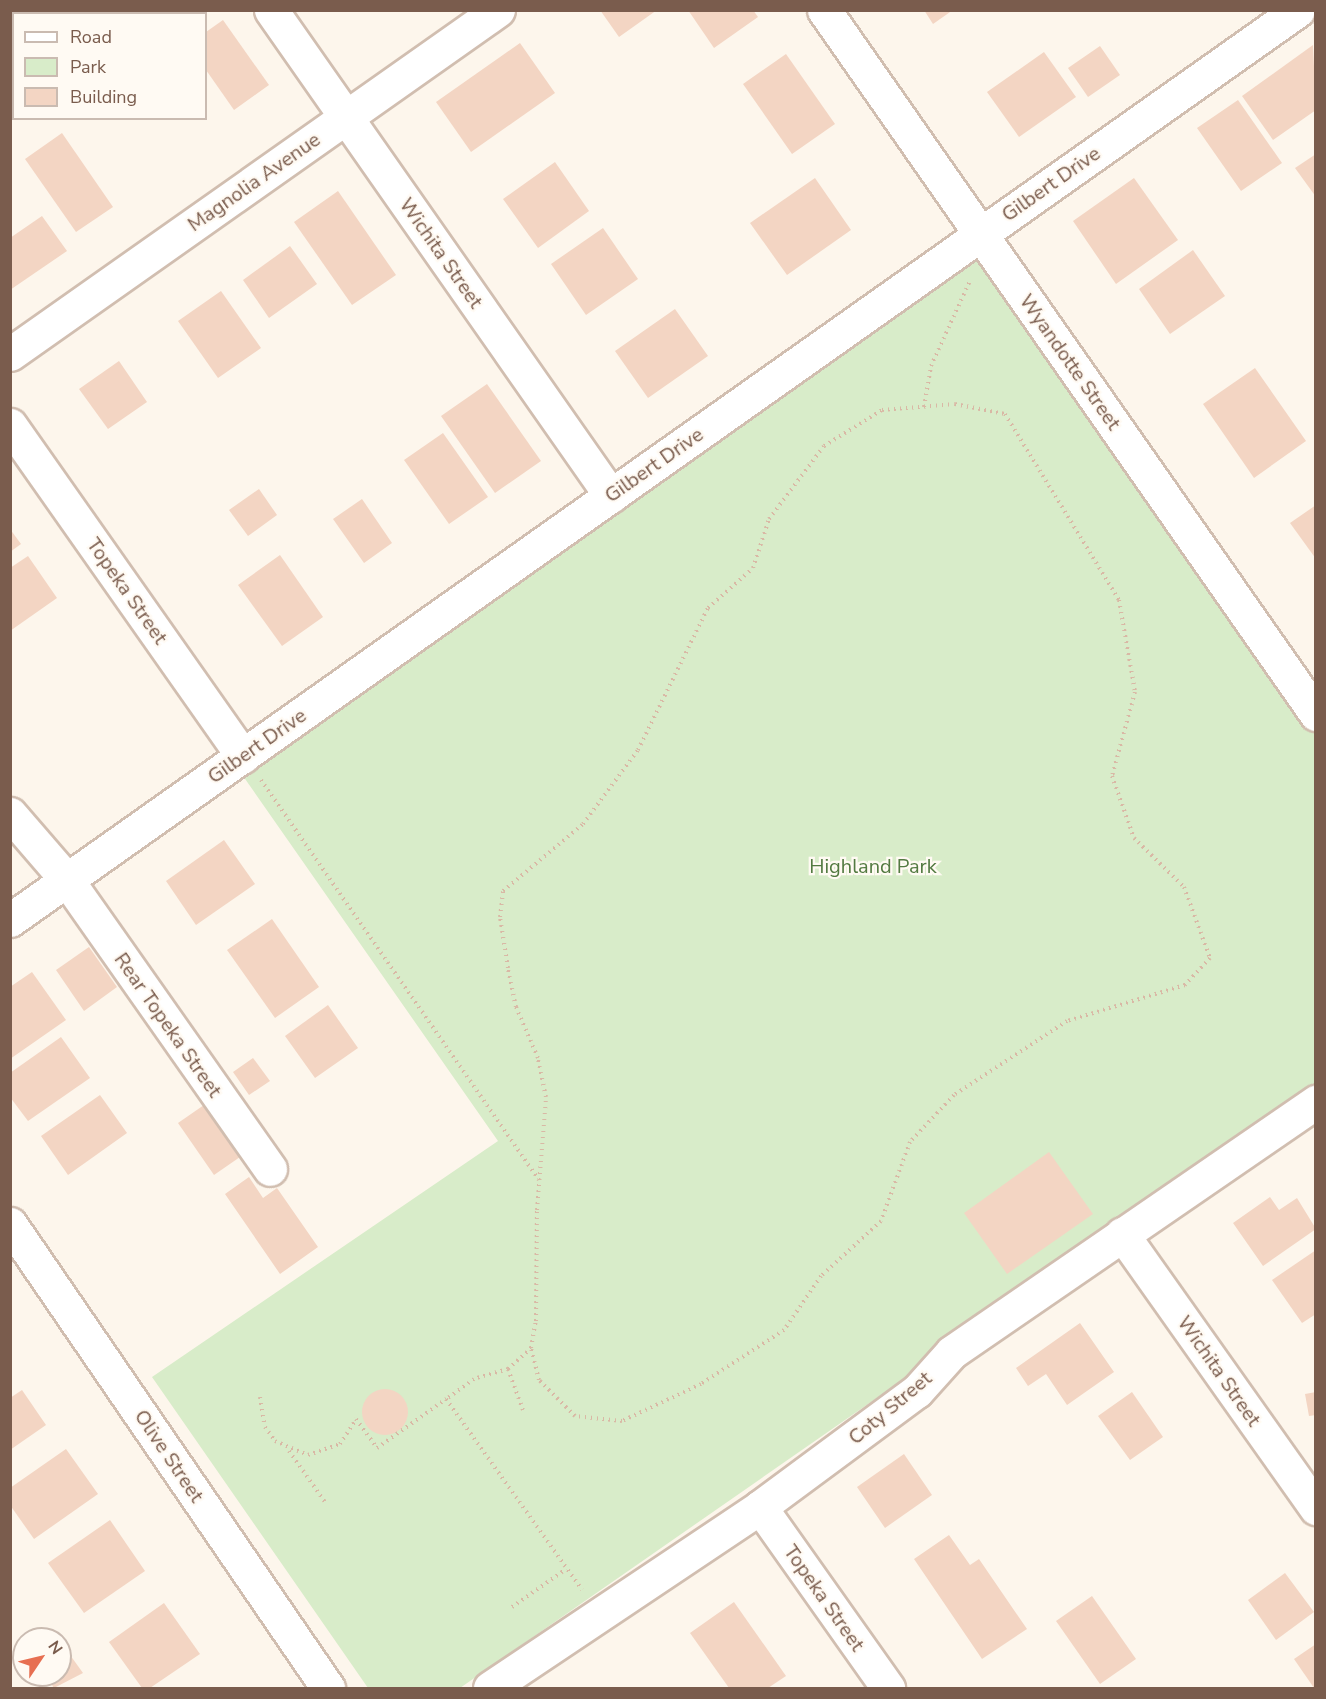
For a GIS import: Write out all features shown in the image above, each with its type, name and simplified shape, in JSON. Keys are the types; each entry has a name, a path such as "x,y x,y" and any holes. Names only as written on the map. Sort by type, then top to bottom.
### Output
{"street":[{"name":"Wichita Street","path":"271,10 611,496"},
{"name":"Magnolia Avenue","path":"10,354 498,10"},
{"name":"Wyandotte Street","path":"824,10 1316,714"},
{"name":"Gilbert Drive","path":"10,920 67,880 249,765 611,496 1298,10"},
{"name":"Topeka Street","path":"10,425 249,765"},
{"name":"Rear Topeka Street","path":"10,814 67,880 270,1169"},
{"name":"Coty Street","path":"490,1689 760,1507 917,1391 952,1352 1316,1102"},
{"name":"Olive Street","path":"10,1224 328,1689"},
{"name":"Wichita Street","path":"1122,1234 1316,1508"},
{"name":"Topeka Street","path":"760,1507 888,1689"}],"path":[{"path":"924,406 931,366 982,255 981,234"},
{"path":"956,404 1005,414 1119,600 1135,692 1112,776 1134,838 1184,887 1210,958 1185,985 1067,1022 954,1095 909,1142 881,1221 821,1276 784,1330 701,1384 622,1421 575,1416 539,1380 531,1348 540,1180 546,1097 538,1058 516,1007 507,968 500,917 503,891 583,824 638,750 708,608 753,568 770,519 824,446 882,410 956,404"},
{"path":"249,765 540,1180"},
{"path":"290,1451 324,1453 340,1444 356,1419 377,1448 474,1379 508,1369 531,1348"},
{"path":"508,1369 523,1410"},
{"path":"260,1397 265,1427 290,1451 325,1502"},
{"path":"446,1399 566,1569 603,1613"},
{"path":"512,1607 566,1569"}],"green space":[{"name":"Highland Park","path":"982,255 1315,729 1315,1093 460,1688 368,1688 152,1377 498,1141 243,776"}],"building":[{"path":"600,10 657,10 619,37"},
{"path":"688,10 753,10 758,17 714,48"},
{"path":"924,10 953,10 933,24"},
{"path":"223,20 269,85 234,110 207,71 207,31"},
{"path":"520,43 555,93 471,152 436,102"},
{"path":"1313,45 1316,110 1273,140 1242,96"},
{"path":"1100,46 1120,75 1088,97 1068,68"},
{"path":"1044,52 1076,97 1019,137 987,92"},
{"path":"786,54 835,124 792,154 743,84"},
{"path":"1238,100 1282,163 1241,191 1197,128"},
{"path":"62,133 113,207 76,232 25,159"},
{"path":"1316,154 1316,197 1295,168"},
{"path":"555,162 589,211 538,248 503,199"},
{"path":"815,178 851,230 787,275 750,223"},
{"path":"1134,178 1178,240 1116,284 1073,221"},
{"path":"338,191 396,275 352,305 294,222"},
{"path":"42,216 67,251 10,290 10,238"},
{"path":"603,228 638,279 586,315 551,264"},
{"path":"290,246 317,284 269,318 243,280"},
{"path":"1193,250 1225,296 1170,334 1139,289"},
{"path":"221,291 261,348 218,378 178,321"},
{"path":"675,309 708,356 648,398 615,351"},
{"path":"119,361 147,402 108,429 79,389"},
{"path":"1255,368 1306,441 1254,478 1203,404"},
{"path":"487,384 541,461 495,493 441,416"},
{"path":"443,433 488,497 449,524 404,460"},
{"path":"259,489 277,515 248,536 229,510"},
{"path":"362,499 392,543 364,563 333,519"},
{"path":"1316,505 1316,559 1290,523"},
{"path":"10,529 21,544 10,552"},
{"path":"280,555 323,617 282,646 238,585"},
{"path":"28,556 57,598 10,631 10,568"},
{"path":"224,840 255,884 196,925 166,881"},
{"path":"272,919 319,987 275,1018 227,950"},
{"path":"89,947 117,987 84,1011 56,970"},
{"path":"32,972 66,1020 10,1059 10,987"},
{"path":"328,1005 358,1048 315,1078 285,1036"},
{"path":"61,1037 90,1078 28,1121 10,1097 10,1073"},
{"path":"253,1058 270,1081 249,1095 233,1072"},
{"path":"100,1095 127,1133 68,1175 41,1136"},
{"path":"204,1105 240,1157 214,1175 178,1123"},
{"path":"1049,1152 1093,1214 1007,1274 964,1213"},
{"path":"249,1177 263,1198 277,1188 318,1247 280,1274 225,1194"},
{"path":"1270,1197 1279,1210 1297,1198 1316,1229 1263,1266 1233,1223"},
{"path":"1316,1250 1316,1314 1302,1323 1272,1280"},
{"path":"1080,1323 1114,1372 1067,1405 1046,1374 1028,1386 1016,1368"},
{"path":"385,1389 401,1396 408,1412 401,1428 385,1435 369,1428 362,1412 369,1396"},
{"path":"22,1390 46,1425 10,1450 10,1398"},
{"path":"1132,1392 1163,1437 1130,1460 1098,1416"},
{"path":"1316,1392 1316,1415 1309,1416 1305,1394"},
{"path":"66,1449 98,1494 34,1539 10,1505 10,1488"},
{"path":"904,1454 932,1495 885,1528 857,1487"},
{"path":"110,1520 145,1571 84,1613 48,1563"},
{"path":"949,1535 970,1565 979,1559 1027,1629 982,1659 914,1559"},
{"path":"1285,1573 1314,1612 1276,1640 1248,1600"},
{"path":"1092,1596 1136,1659 1100,1684 1056,1621"},
{"path":"734,1602 786,1676 768,1688 729,1688 690,1633"},
{"path":"164,1603 200,1654 150,1688 142,1688 109,1642"},
{"path":"1316,1644 1316,1688 1314,1688 1294,1659"},
{"path":"72,1658 83,1673 72,1679"}]}
